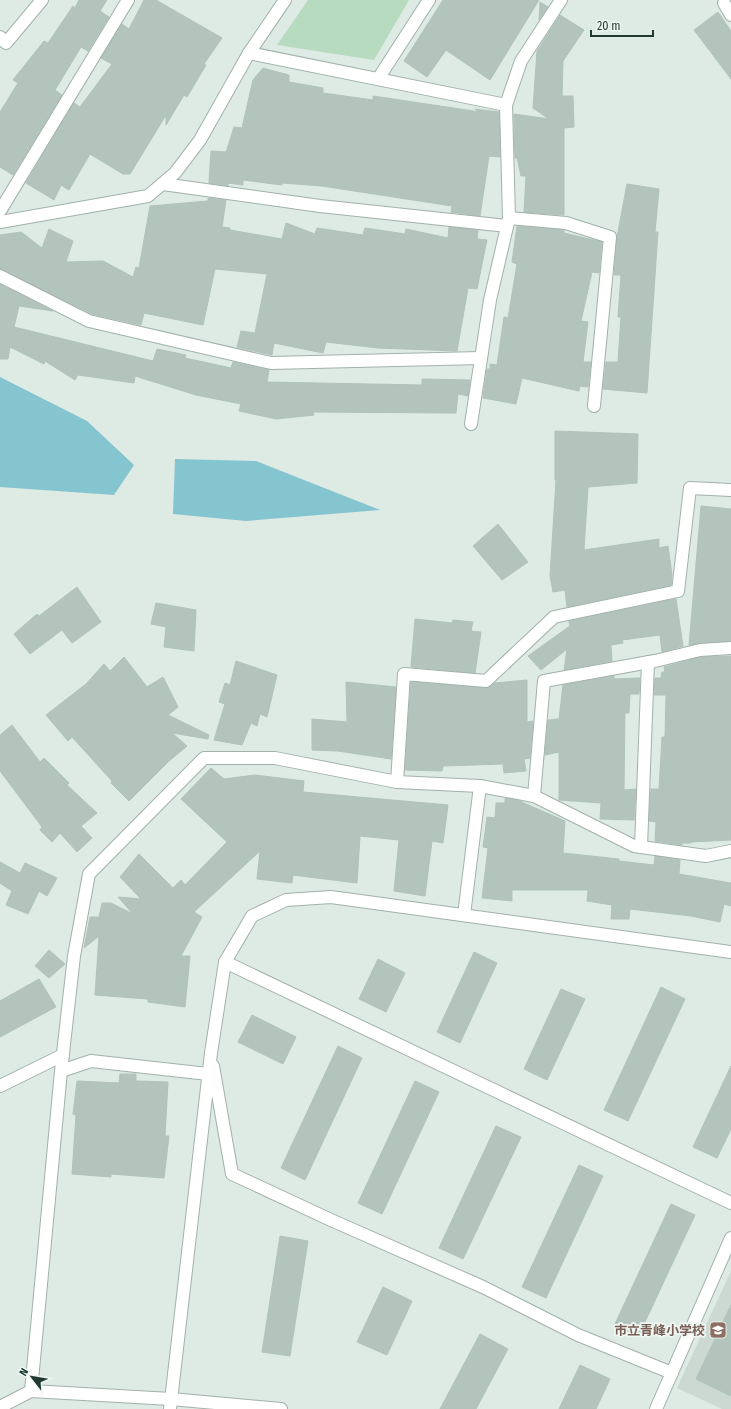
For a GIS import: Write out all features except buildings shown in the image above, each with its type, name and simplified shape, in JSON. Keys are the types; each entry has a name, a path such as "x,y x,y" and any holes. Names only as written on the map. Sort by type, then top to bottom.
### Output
{"street":[{"path":"0,37 6,44 42,0"},
{"path":"0,210 128,0"},
{"path":"0,222 148,196 175,173 200,140 249,53 285,0"},
{"path":"378,79 429,0"},
{"path":"471,424 490,300 508,222 506,105 521,61 561,0"},
{"path":"724,3 731,15"},
{"path":"249,53 506,105"},
{"path":"163,184 320,206 508,222 566,222 610,237 594,406"},
{"path":"0,276 88,321 270,363 481,358"},
{"path":"397,782 404,674 486,680 554,617 678,590 690,488 731,490"},
{"path":"534,796 544,681 648,662 700,650 731,648"},
{"path":"641,847 648,662"},
{"path":"31,1391 61,1071 74,956 89,874 204,758 275,758 397,782 480,786 534,796 634,846 706,856 731,851"},
{"path":"464,915 480,786"},
{"path":"170,1404 208,1074 225,962 252,916 286,900 331,897 731,952"},
{"path":"225,962 731,1203"},
{"path":"211,1053 232,1174 331,1220 483,1287 578,1335 672,1373"},
{"path":"0,1086 64,1054"},
{"path":"61,1071 91,1061 208,1074"},
{"path":"656,1409 731,1238"},
{"path":"0,1407 31,1391 170,1404 281,1409"}],"shaded area":[{"name":"市立青峰小学校","path":"731,1271 731,1409 722,1409 677,1388"}],"green space":[{"path":"308,0 409,0 374,60 277,45"}],"water":[{"path":"0,377 87,421 134,465 114,495 0,487"},
{"path":"175,459 256,461 380,510 246,521 173,514"}],"place":[{"name":"市立青峰小学校","path":"718,1330"}]}
